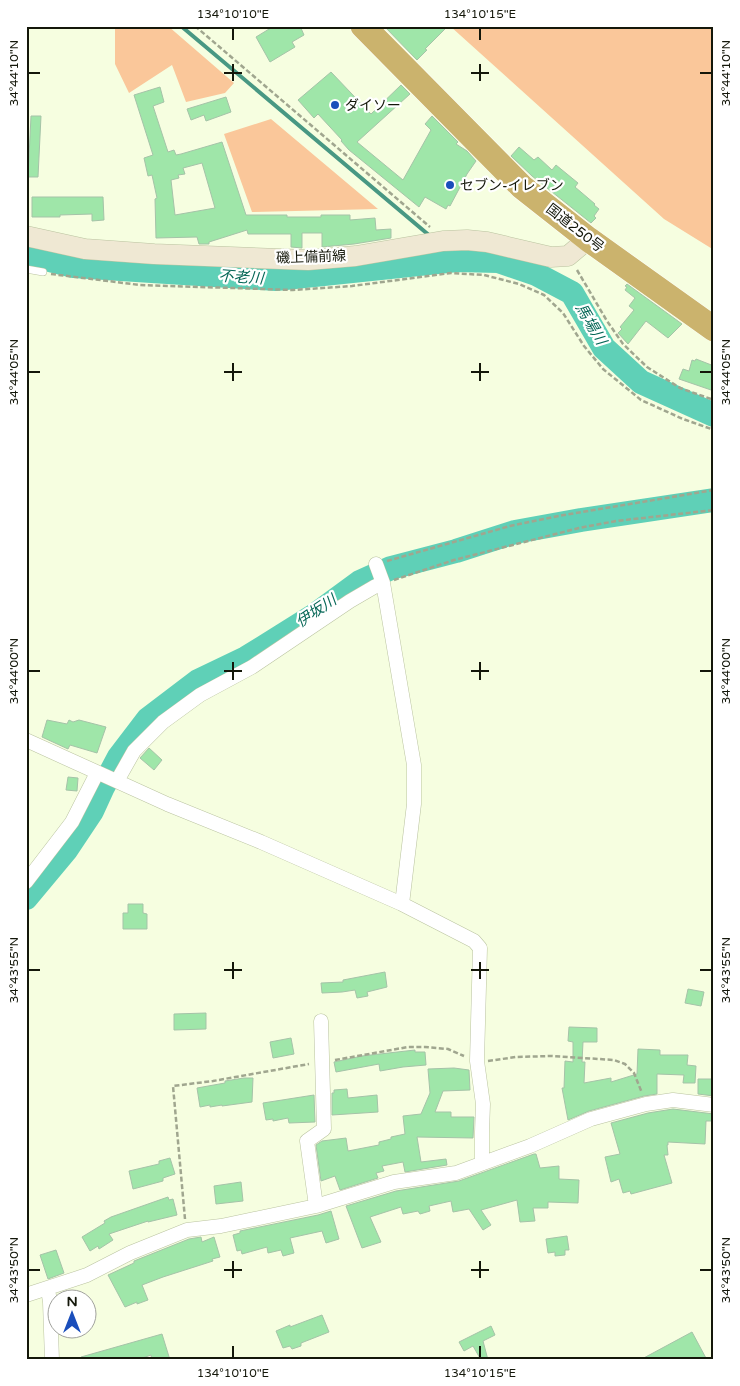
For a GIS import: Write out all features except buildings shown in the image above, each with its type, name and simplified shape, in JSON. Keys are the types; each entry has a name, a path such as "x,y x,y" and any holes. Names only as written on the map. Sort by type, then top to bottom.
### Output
{"highway":[{"name":"国道250号","path":"363,26 522,186 588,239 714,330"}],"main road":[{"name":"磯上備前線","path":"26,236 85,249 154,254 308,260 356,256 434,243 468,240 487,242 551,257 568,256"},
{"path":"568,256 588,239"}],"street":[{"path":"26,882 107,776 163,722 200,695 252,667 374,587 380,573"},
{"path":"380,573 414,765 414,804 402,904"},
{"path":"26,740 167,804 261,842 402,904 474,941 480,948 476,1060 483,1104 482,1163"},
{"path":"316,1206 307,1140 324,1129 321,1021"},
{"path":"26,1295 88,1275 130,1253 187,1230 221,1226 316,1206 394,1182 456,1173 530,1146 591,1119 646,1104 673,1100 714,1105"},
{"path":"51,1338 52,1360"}],"lane":[{"path":"26,269 43,272"}],"path":[{"path":"195,26 438,234 434,243"},
{"path":"568,256 607,321 624,344 647,367 680,388 714,400"},
{"path":"43,272 140,285 293,290 352,286 450,273 484,275 519,284 544,295 563,313 584,346 603,369 641,400 683,419 714,430"},
{"path":"380,573 405,556 510,526 564,514 714,490"},
{"path":"380,573 454,560 579,528 616,521 714,510"},
{"path":"187,1230 184,1216 172,1086 213,1081 408,1047 425,1046 448,1049 476,1060 489,1061 516,1057 552,1056 614,1060 625,1064 634,1074 646,1104"}],"shaded area":[{"path":"115,26 168,26 234,83 225,93 186,102 172,65 129,93 115,64"},
{"path":"450,26 714,26 714,250 664,219"},
{"path":"271,119 378,209 252,212 224,134"}],"waterway":[{"path":"181,26 430,236"},
{"path":"444,249 457,260"},
{"name":"不老川","path":"26,254 74,266 276,279 457,260 498,261 536,274 572,293 604,348 641,382 714,415"},
{"name":"伊坂川","path":"26,898 66,850 92,811 119,757 148,719 198,681 246,658 315,615 360,582 391,568 456,551 515,532 714,500"}],"place":[{"name":"ダイソー","path":"335,105"},
{"name":"セブン-イレブン","path":"450,185"}],"water label":[{"name":"馬場川","path":"591,324"}]}
